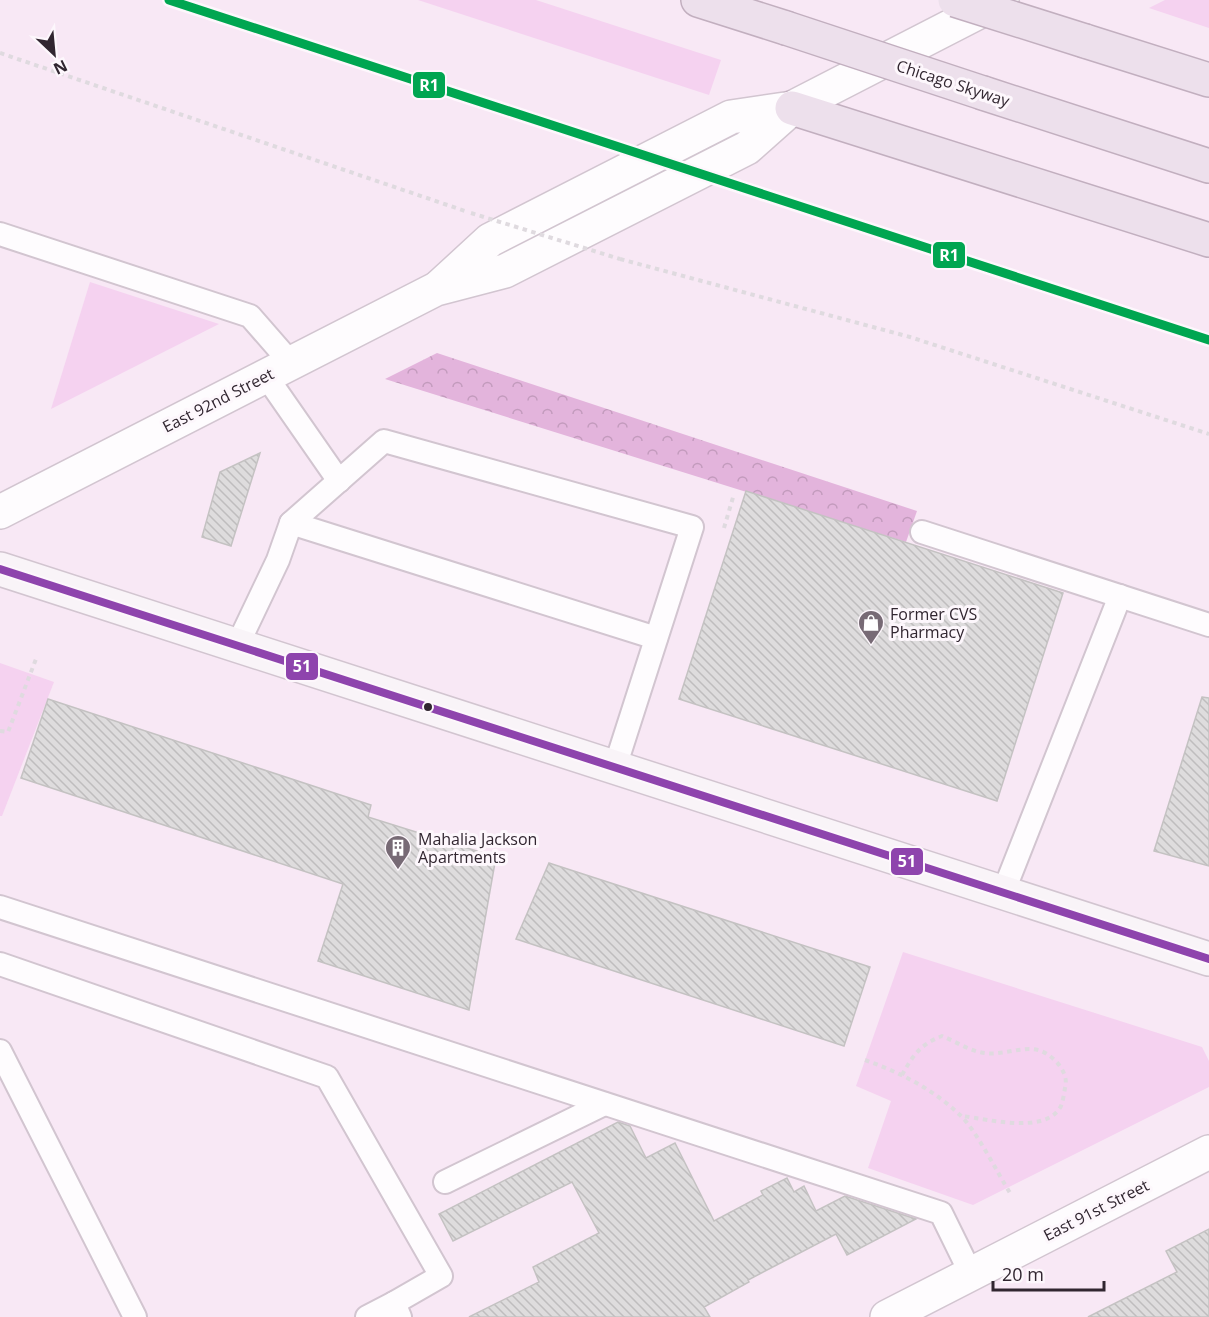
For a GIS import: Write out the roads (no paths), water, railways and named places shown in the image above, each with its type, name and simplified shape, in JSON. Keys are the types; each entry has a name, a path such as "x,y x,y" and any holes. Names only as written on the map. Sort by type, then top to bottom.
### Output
{"highway":[{"name":"Chicago Skyway","path":"698,0 1209,166"},
{"path":"955,0 1209,80"},
{"path":"792,108 1209,240"}],"main road":[{"path":"0,569 1209,960"}],"street":[{"name":"East 92nd Street","path":"0,512 436,290 505,271 736,154 747,148 792,108 1002,0"},
{"name":"East 91st Street","path":"886,1317 1209,1152"}],"lane":[{"path":"0,234 250,315 339,481"},
{"path":"237,646 278,560 291,523 384,441 692,527 615,767"},
{"path":"291,523 656,638"},
{"path":"922,532 1209,625"},
{"path":"1003,893 1120,596"},
{"path":"0,907 941,1213 971,1274"},
{"path":"0,964 327,1077 441,1276 397,1310 367,1317"},
{"path":"0,1051 135,1317"},
{"path":"445,1182 604,1104"}],"place":[{"name":"Former CVS Pharmacy","path":"871,646"},
{"name":"Mahalia Jackson Apartments","path":"398,871"}]}
